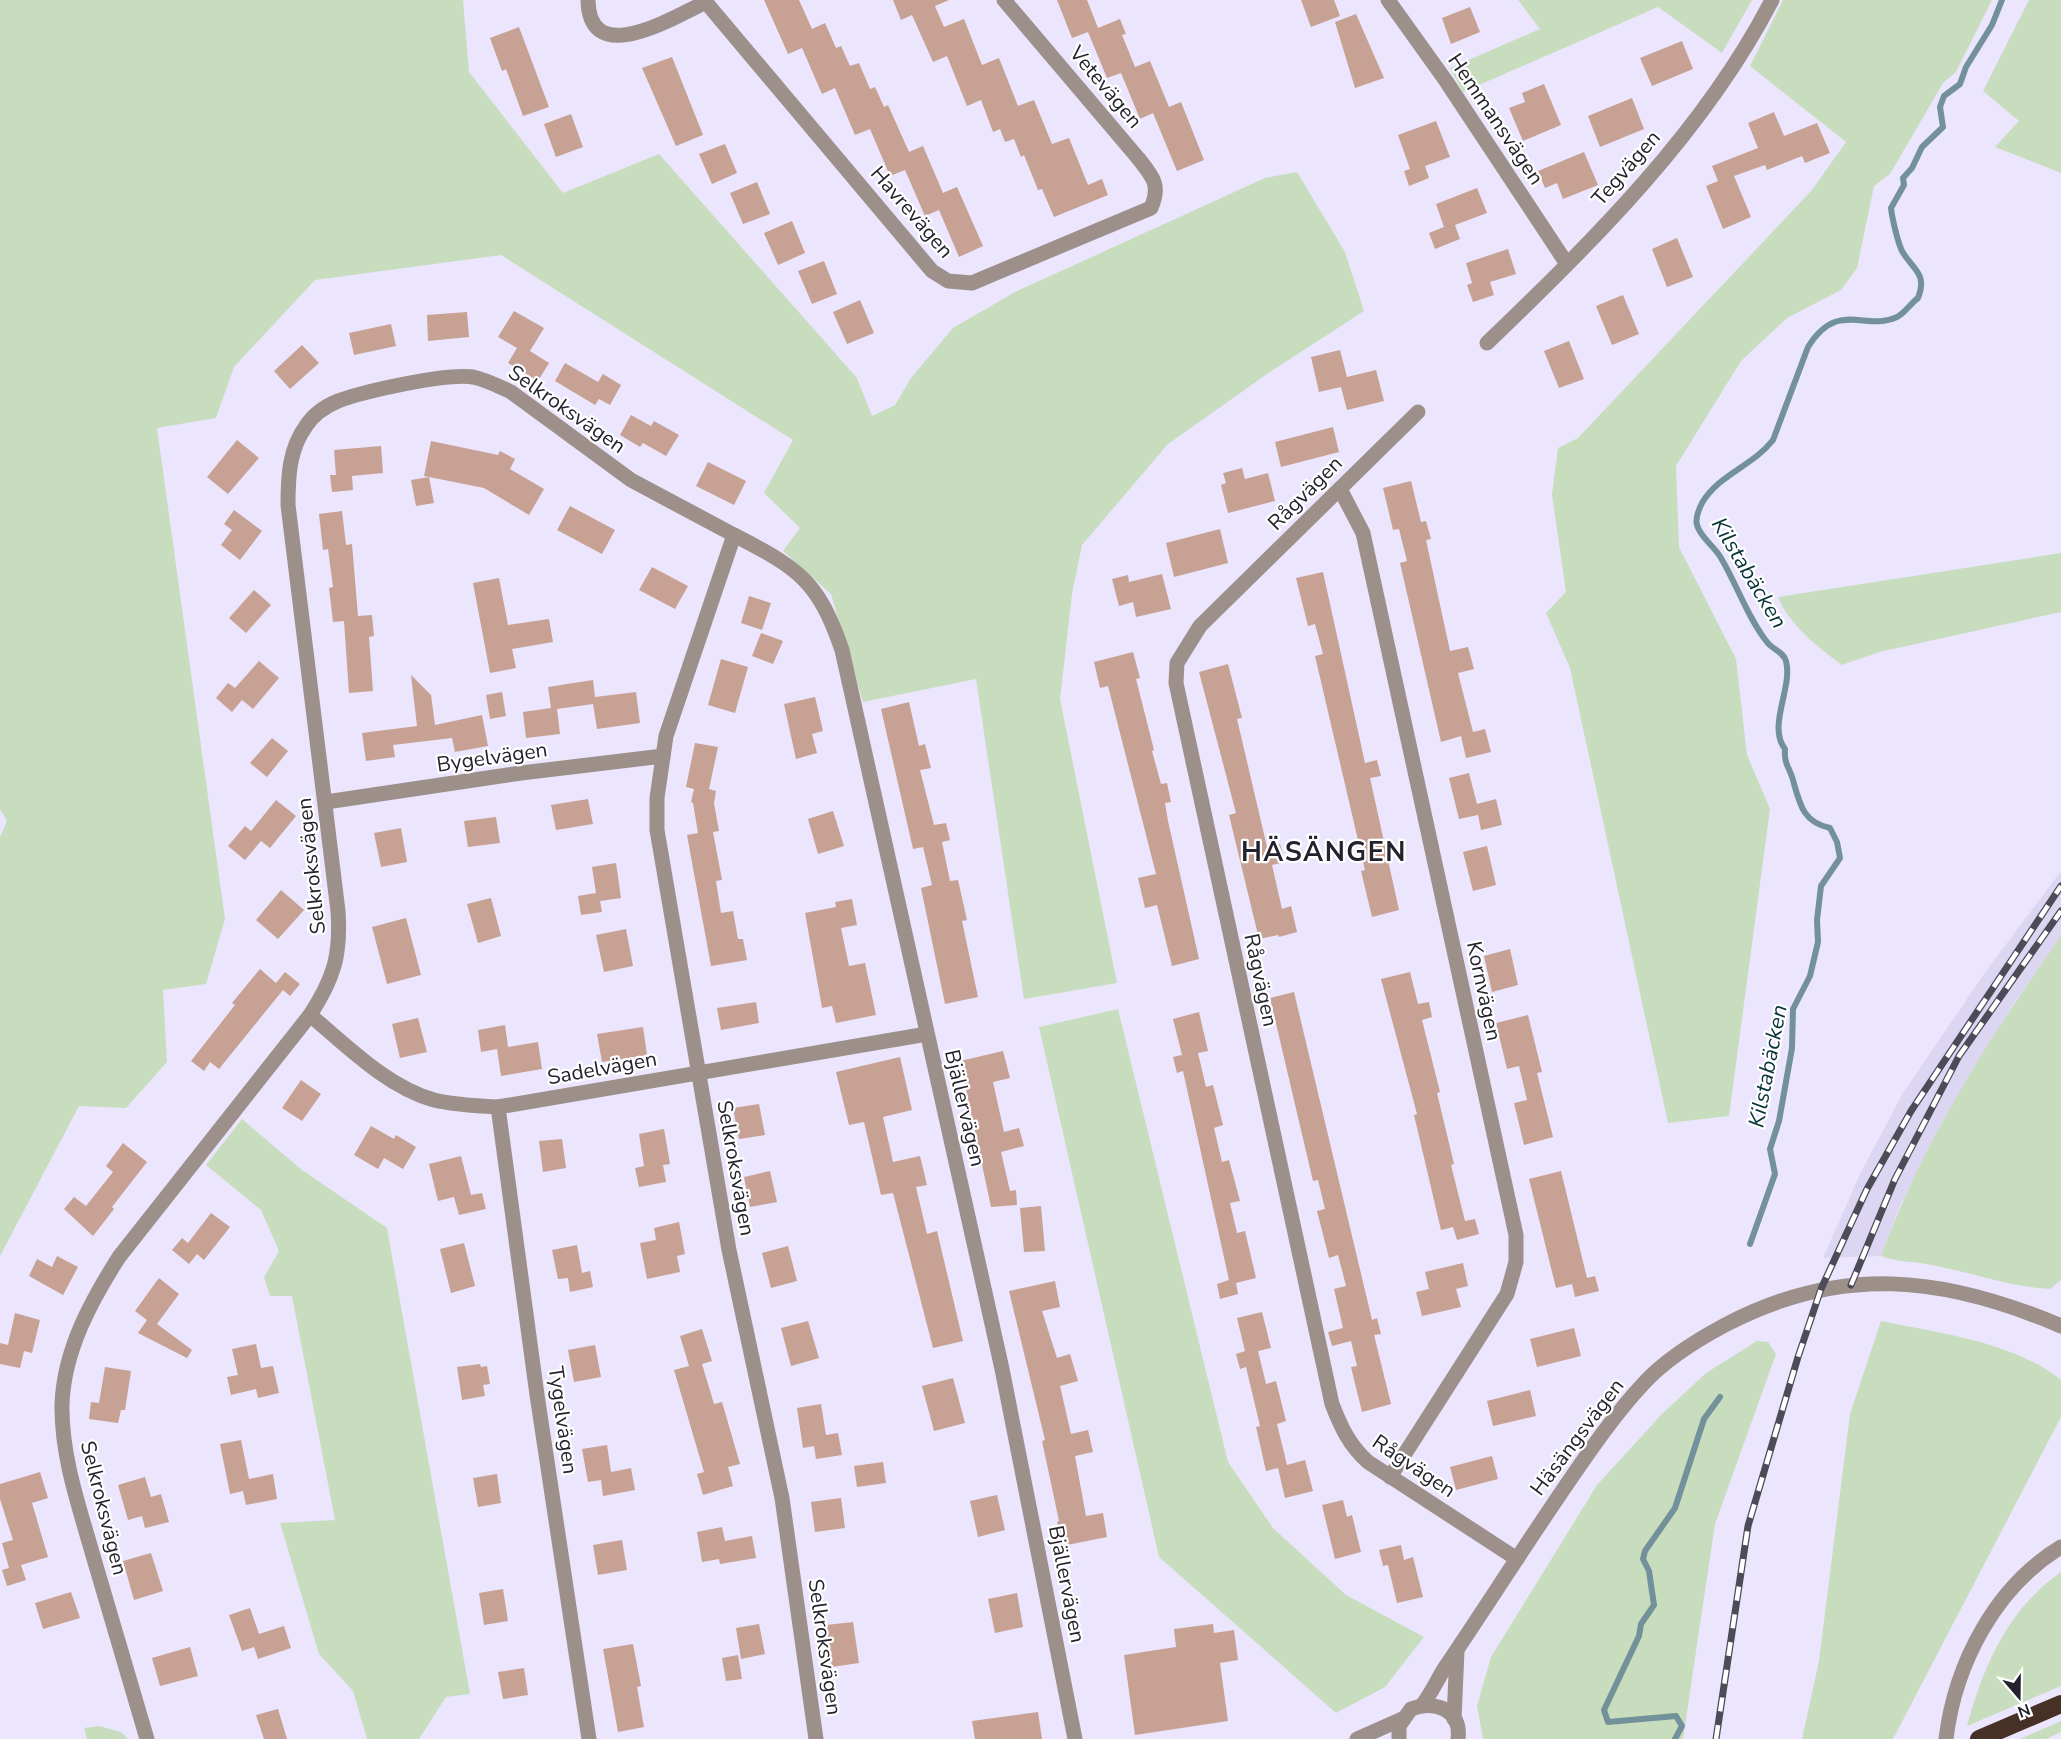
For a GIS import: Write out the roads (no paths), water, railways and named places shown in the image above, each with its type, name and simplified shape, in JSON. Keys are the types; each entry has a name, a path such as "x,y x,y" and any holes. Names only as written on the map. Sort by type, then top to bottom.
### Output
{"highway":[{"path":"1979,1739 2061,1704"}],"street":[{"name":"Havrevägen","path":"588,0 590,17 599,30 615,37 636,34 705,1 933,271 948,281 972,283 1151,208"},
{"name":"Vetevägen","path":"1004,0 1153,178 1157,194 1151,208"},
{"name":"Hemmansvägen","path":"1388,0 1446,81 1567,264"},
{"name":"Tegvägen","path":"1487,343 1567,264 1678,141 1731,69 1772,0"},
{"name":"Selkroksvägen","path":"147,1739 68,1466 62,1402 69,1367 77,1333 93,1298 119,1257 274,1057 310,1015 333,974 340,942 326,802 288,505 288,477 294,447 306,426 319,412 351,397 446,376 491,381 511,392 631,480 734,535 666,736 657,798 660,856 740,1308 782,1498 816,1739"},
{"name":"Rågvägen","path":"1418,412 1200,626 1177,663 1176,683 1332,1404 1342,1431 1353,1449 1390,1477 1517,1559"},
{"name":"Kornvägen","path":"1340,489 1352,508 1363,533 1516,1235 1516,1262 1507,1294 1390,1477"},
{"name":"Bjällervägen","path":"734,535 797,571 818,593 832,621 842,650 1004,1380 1075,1739"},
{"name":"Bygelvägen","path":"326,802 521,773 663,756"},
{"name":"Sadelvägen","path":"310,1015 368,1063 408,1088 433,1099 498,1107 927,1034"},
{"name":"Tygelvägen","path":"498,1107 537,1395 589,1739"},
{"name":"Häsängsvägen","path":"1423,1704 1592,1448 1646,1381 1684,1350 1745,1315 1812,1291 1876,1282 1922,1285 1971,1293 2061,1326"},
{"path":"1946,1739 1958,1683 1971,1651 2018,1581 2042,1559 2061,1547"},
{"path":"1456,1651 1458,1733"},
{"path":"1357,1739 1402,1719 1411,1709 1423,1704 1441,1707 1458,1733"},
{"path":"1399,1739 1402,1719"}],"waterway":[{"name":"Kilstabäcken","path":"1750,1244 1775,1174 1770,1149 1779,1121 1792,1048 1793,1009 1810,976 1818,942 1817,920 1821,886 1840,858 1837,842 1830,828 1814,821 1804,811 1786,762 1779,729 1786,683 1786,661 1783,655 1769,645 1760,633 1721,558 1699,529 1697,517 1709,493 1756,457 1773,440 1808,347 1819,333 1830,324 1841,320 1885,321 1897,317 1918,298 1921,290 1920,277 1900,247 1891,208 1904,185 1903,178 1912,168 1922,147 1943,127 1940,107 1944,96 1960,84 1966,67 1992,25 2002,0"},
{"name":"Kilstabäcken","path":"1675,1739 1682,1726 1676,1716 1608,1722 1604,1710 1639,1636 1641,1624 1654,1605 1649,1571 1643,1559 1645,1551 1675,1508 1704,1419 1720,1397"}],"railway":[{"path":"1716,1739 1748,1526 1798,1357 1821,1289 1867,1189 1911,1111 2061,886"},
{"path":"1851,1285 1895,1179 1959,1056 2061,911"}],"district":[{"name":"HÄSÄNGEN","path":"1324,852"}]}
